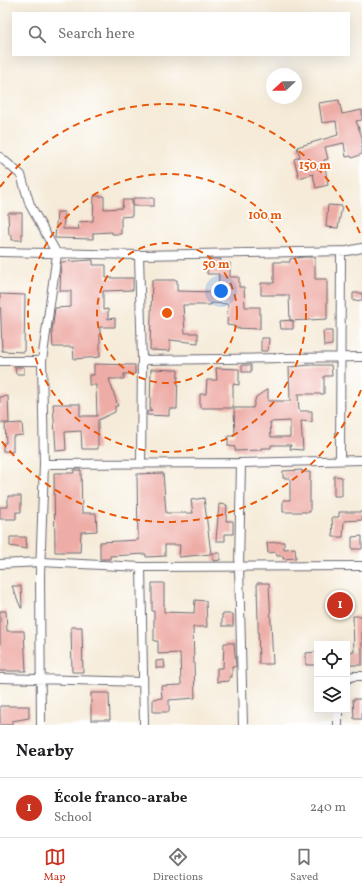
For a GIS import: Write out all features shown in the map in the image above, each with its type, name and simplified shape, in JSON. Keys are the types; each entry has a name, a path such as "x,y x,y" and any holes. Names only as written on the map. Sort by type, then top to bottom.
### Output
{"street":[{"path":"0,157 21,175 30,205 58,254 42,362 44,464 41,562 40,725"},
{"path":"0,252 139,255 341,251 362,248"},
{"path":"340,460 339,357 341,251"},
{"path":"139,255 142,360 141,463"},
{"path":"142,360 362,357"},
{"path":"0,361 42,362"},
{"path":"44,464 241,463 362,460"},
{"path":"241,463 239,567 243,725"},
{"path":"0,564 41,562 141,567 362,566"},
{"path":"141,567 144,725"},
{"path":"350,678 362,676"},
{"path":"0,678 144,682"},
{"path":"338,713 338,725"}],"building":[{"path":"339,100 342,114 362,110 362,120 356,121 362,137 362,154 352,158 351,156 346,157 344,143 325,147 328,159 324,160 328,185 316,188 313,174 299,178 294,159 300,157 297,147 338,135 336,121 322,123 319,103"},
{"path":"94,196 104,196 104,209 122,208 123,200 132,200 132,216 121,217 121,234 112,234 112,232 93,233 93,239 55,238 57,212 65,212 63,229 79,229 78,222 93,221"},
{"path":"133,198 154,198 154,206 133,206"},
{"path":"328,205 342,206 338,228 326,227"},
{"path":"8,213 22,213 22,240 12,240 12,235 9,235"},
{"path":"315,257 315,279 327,279 327,319 290,321 289,295 261,295 261,283 274,283 274,262 290,262 290,259"},
{"path":"208,259 221,259 220,263 230,263 230,277 239,277 239,287 244,287 245,307 260,307 260,329 234,328 234,326 227,325 228,304 211,303 211,305 183,305 185,333 198,333 198,343 170,340 170,351 150,350 152,280 177,280 177,291 218,292 219,274 207,274"},
{"path":"93,260 93,265 106,265 106,278 133,278 133,290 103,291 103,310 108,309 108,319 115,318 115,327 100,327 100,357 74,359 73,347 53,347 52,331 55,308 71,307 71,291 60,291 61,262"},
{"path":"353,293 362,293 362,300 353,301"},
{"path":"0,294 25,295 24,352 2,351"},
{"path":"293,320 293,329 281,329 280,321"},
{"path":"323,331 332,331 332,345 324,346"},
{"path":"261,338 269,338 268,351 261,351"},
{"path":"94,364 135,365 135,374 124,374 124,379 109,379 118,406 115,406 115,412 98,420 98,449 82,449 81,431 65,432 66,450 56,451 53,404 80,404 80,416 97,416 96,385 89,385 89,375 94,375"},
{"path":"242,365 251,365 251,372 242,372"},
{"path":"331,365 332,376 324,376 324,394 298,394 299,411 312,411 312,422 301,421 303,450 290,449 291,445 271,445 271,448 261,448 261,450 235,451 235,447 228,446 228,436 235,436 234,408 253,408 256,397 268,389 268,401 290,401 289,367","holes":["290,421 290,437 271,437 270,422"]},
{"path":"15,367 24,367 24,374 16,374"},
{"path":"216,368 239,369 239,385 233,384 233,408 200,408 200,394 206,394 207,380 217,380"},
{"path":"151,369 178,370 177,409 169,409 169,416 147,415 147,412 152,410 150,410"},
{"path":"8,396 9,423 0,423 0,397"},
{"path":"22,423 23,435 13,436 13,452 3,451 3,443 6,443 5,424"},
{"path":"74,470 81,470 82,513 96,513 97,531 81,532 80,552 55,552 54,473 74,473"},
{"path":"302,470 302,472 310,472 310,512 283,512 283,500 290,500 290,478 283,478 283,471"},
{"path":"163,473 166,513 193,513 191,500 204,498 211,554 179,557 180,545 165,545 165,556 146,557 146,554 110,556 110,559 100,559 100,542 138,540 137,474"},
{"path":"334,476 342,477 342,496 334,496"},
{"path":"8,496 21,496 21,512 16,512 16,519 0,519 0,507 8,507"},
{"path":"219,504 227,505 226,521 233,521 233,534 225,534 225,541 216,541"},
{"path":"339,512 362,512 362,520 344,521 343,537 333,537 332,517 339,517"},
{"path":"362,536 362,549 352,549 352,537"},
{"path":"10,537 26,537 27,549 10,546"},
{"path":"284,542 284,549 295,548 296,558 283,559 283,556 277,556 276,552 268,553 267,543"},
{"path":"213,553 220,553 220,560 213,561"},
{"path":"152,583 164,583 164,612 194,613 195,600 206,601 207,627 193,627 195,698 169,700 169,712 153,712 153,699 162,698 161,686 181,685 180,653 158,654 158,641 154,641"},
{"path":"257,583 269,583 273,664 259,664"},
{"path":"12,586 21,586 22,608 21,608"},
{"path":"0,611 6,611 7,631 24,631 26,671 0,671"},
{"path":"222,614 233,614 233,626 222,626"},
{"path":"353,616 362,616 362,665 350,665 350,652 354,652"},
{"path":"71,627 82,627 83,672 72,672"},
{"path":"224,643 234,643 236,667 232,667 232,677 229,677 229,681 217,682 217,668 223,668"},
{"path":"314,652 314,665 306,665 306,653"},
{"path":"164,660 165,668 156,668 156,661"},
{"path":"91,693 109,693 110,720 91,720"},
{"path":"353,699 362,699 362,719 354,719"},
{"path":"0,706 29,706 29,718 12,721 12,725 0,725"}],"place":[{"name":"École franco-arabe","path":"340,605"}]}
